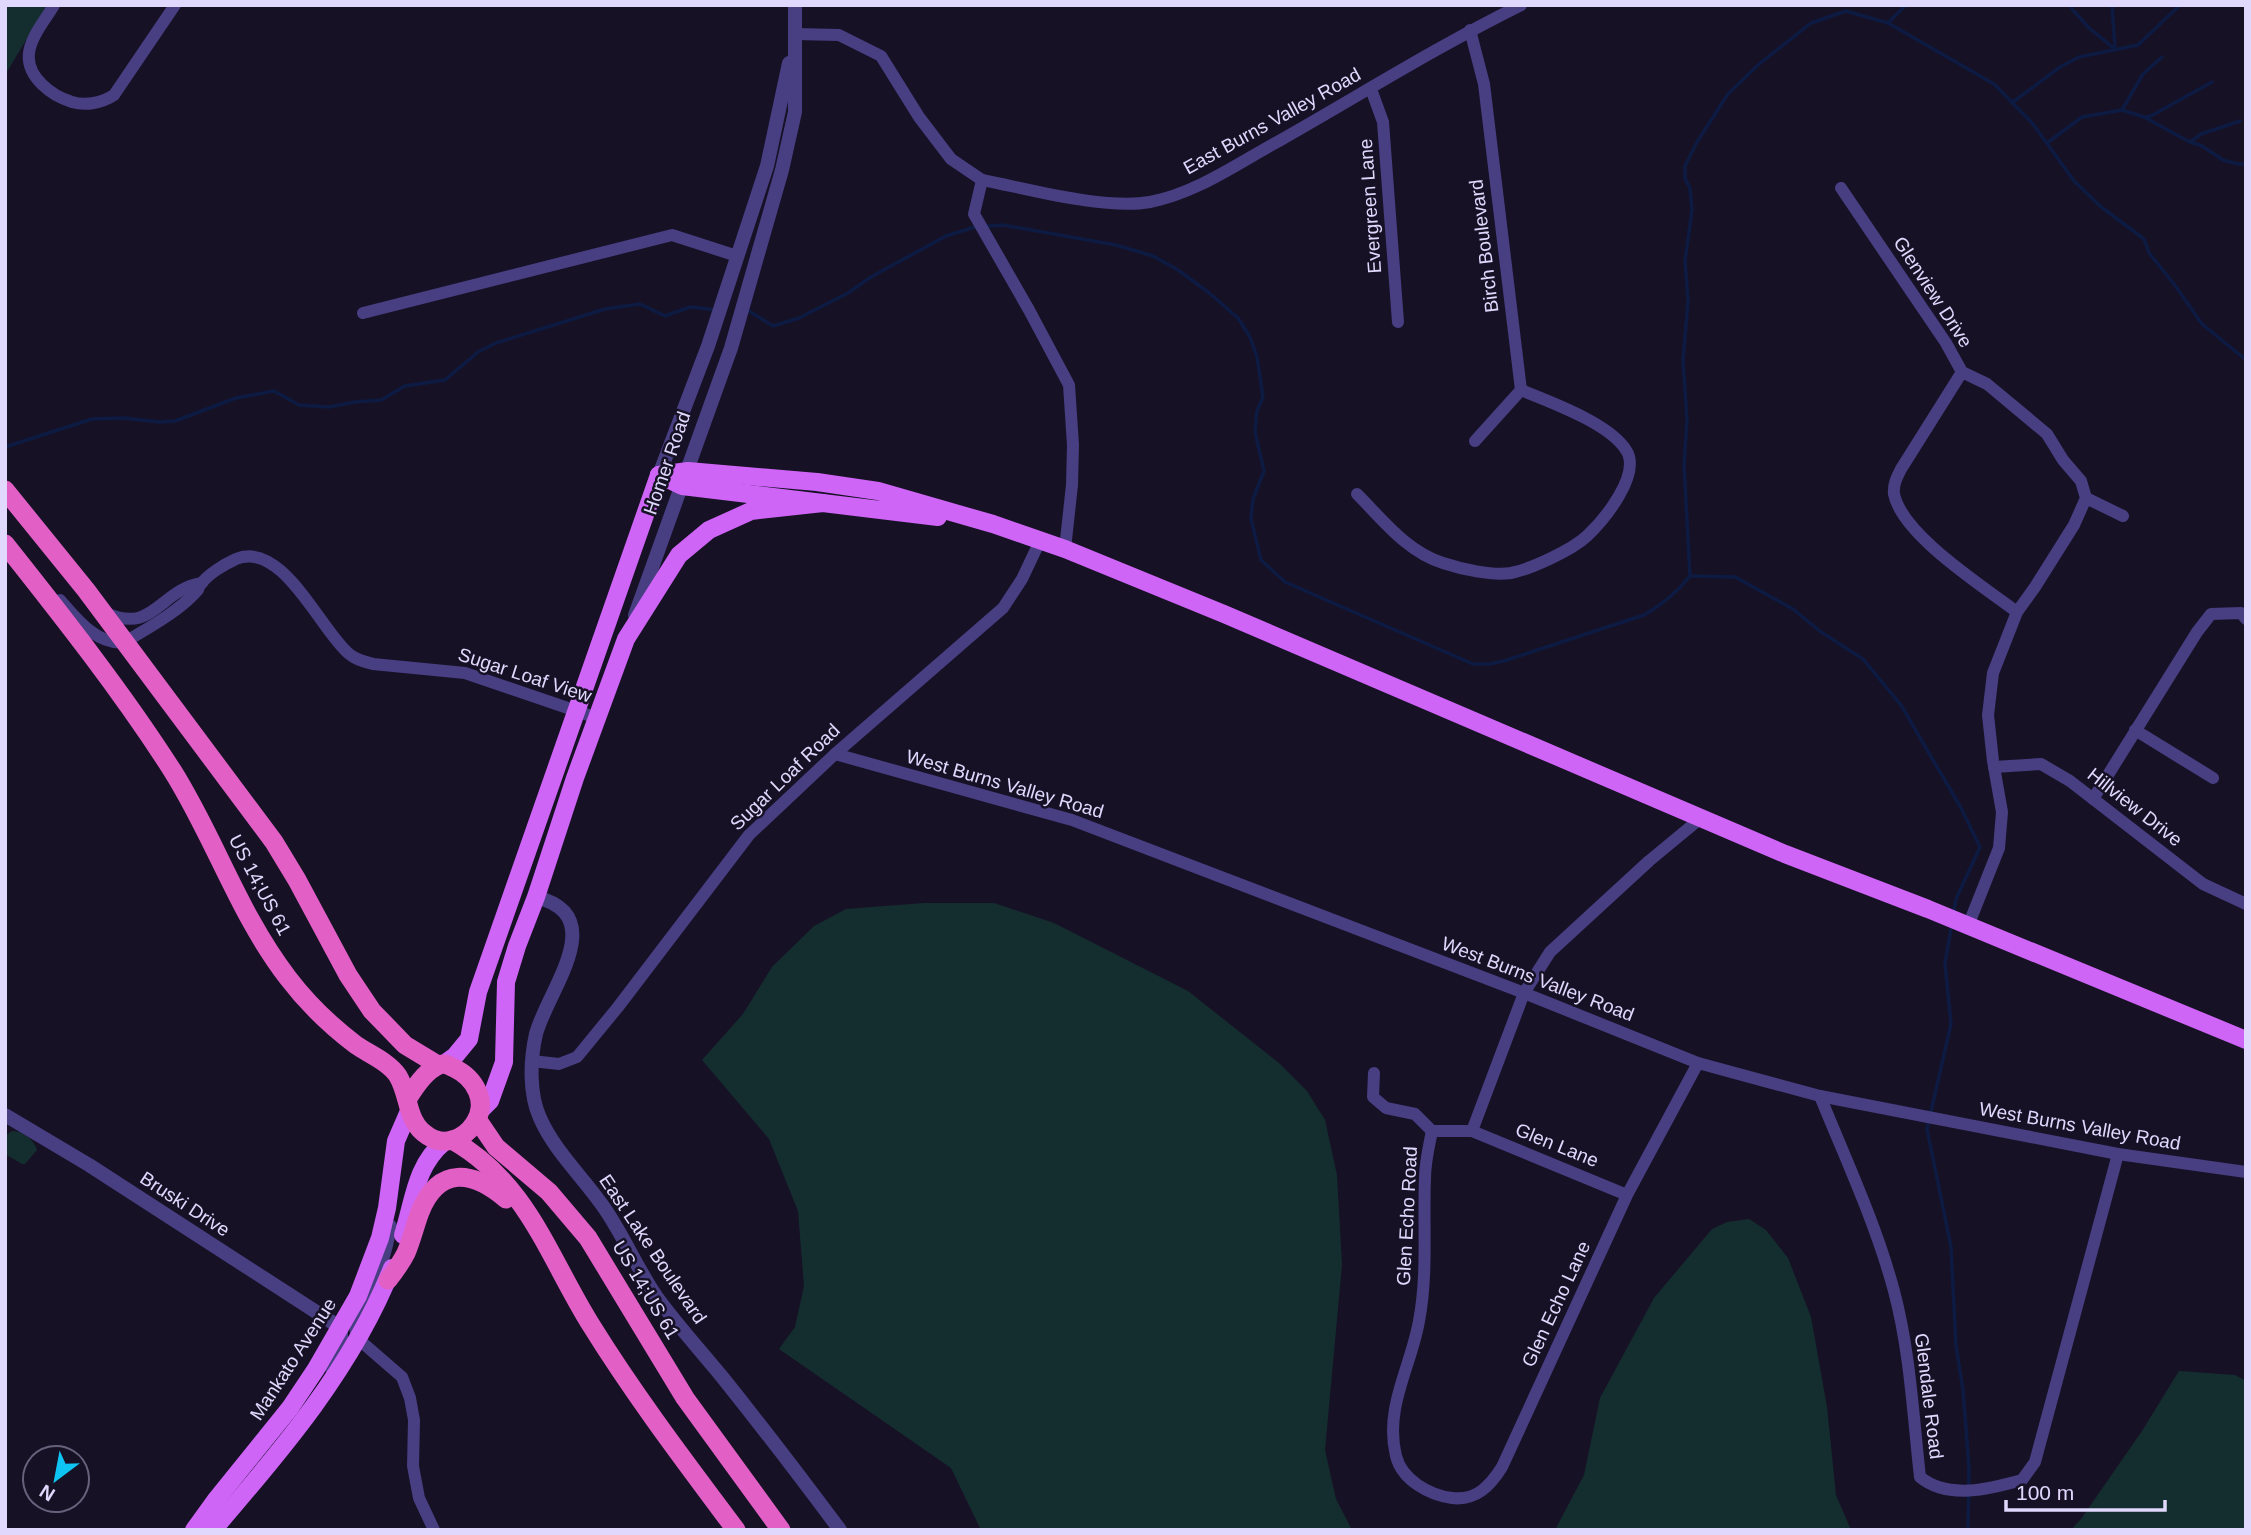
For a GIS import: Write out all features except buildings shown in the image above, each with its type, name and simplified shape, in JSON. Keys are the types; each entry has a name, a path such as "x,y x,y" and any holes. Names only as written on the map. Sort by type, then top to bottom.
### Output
{"highway":[{"name":"US 14;US 61","path":"7,492 102,611 274,842 298,880 348,975 372,1011 405,1045 471,1079 479,1098 478,1115 496,1147 549,1192 588,1238 685,1398 781,1530"},
{"name":"US 14;US 61","path":"5,544 172,770 205,829 243,908 273,958 302,995 328,1021 398,1076 417,1127 426,1135 448,1141 480,1160 510,1189 547,1242 590,1324 736,1530"},
{"path":"408,1105 416,1085 441,1064"},
{"path":"448,1141 468,1131 478,1115"},
{"path":"388,1280 405,1254 426,1200 439,1185 451,1178 470,1178 486,1184 511,1203 539,1237 547,1242"}],"main road":[{"path":"659,475 823,503 993,524"},
{"name":"Homer Road","path":"441,1064 460,1050 469,1039 478,992 659,475"},
{"path":"685,478 817,482 878,491 993,524 1065,549 1224,614 1784,854 2246,1040"},
{"path":"626,639 679,555 709,530 751,511 823,503"},
{"name":"Homer Road","path":"478,1115 490,1101 504,1062 506,982 517,946 626,639"},
{"name":"Mankato Avenue","path":"194,1530 290,1408 341,1328 370,1267 387,1208 396,1141 408,1105"},
{"name":"Mankato Avenue","path":"213,1530 271,1463 301,1423 357,1338 388,1280 420,1173 430,1156 448,1141"}],"street":[{"path":"54,5 32,42 28,54 29,64 35,78 52,92 74,103 89,104 114,96 176,5"},
{"name":"Homer Road","path":"626,639 731,348 782,170 795,112 795,5"},
{"name":"East Burns Valley Road","path":"982,180 1107,203 1149,202 1196,187 1470,30 1521,5"},
{"name":"Birch Boulevard","path":"1470,30 1484,84 1521,390"},
{"path":"795,34 839,35 881,57 919,117 951,159 982,180 974,214 1069,385 1073,445 1065,549"},
{"name":"Homer Road","path":"659,475 708,346 766,166 795,34"},
{"name":"Evergreen Lane","path":"1371,89 1383,122 1398,322"},
{"name":"Glenview Drive","path":"1840,187 1946,343 1962,372 1987,384 2047,435 2081,481 2085,498"},
{"path":"363,313 672,235 737,256"},
{"path":"1962,372 1901,469 1894,483 1894,495 1911,527 1966,574 2017,612"},
{"path":"1357,494 1406,543 1440,562 1477,571 1510,573 1549,559 1586,537 1618,499 1630,474 1628,452 1615,436 1562,406 1521,390 1475,441"},
{"path":"1968,926 1998,848 2002,813 1988,715 1993,673 2017,612 2074,525 2085,498 2123,516"},
{"name":"Sugar Loaf Road","path":"532,1061 559,1064 577,1057 749,835 835,754 1003,608 1022,579 1040,541"},
{"name":"Sugar Loaf View","path":"125,642 179,607 197,592 202,583 225,565 247,556 257,557 291,580 338,642 358,660 467,674 597,718"},
{"path":"26,570 43,580 72,614 95,634 107,641 125,642"},
{"name":"Sugar Loaf View","path":"102,611 119,619 138,619 191,584 202,583"},
{"path":"2093,799 2197,632 2211,614 2241,613 2246,619"},
{"path":"2135,730 2213,778"},
{"name":"West Burns Valley Road","path":"835,754 1072,820 1524,993 1698,1063 1820,1096 2118,1154 2246,1172"},
{"name":"Hillview Drive","path":"1994,767 2041,764 2070,781 2203,884 2246,904"},
{"path":"1472,1130 1524,993 1550,952 1649,861 1701,818"},
{"name":"East Lake Boulevard","path":"536,897 551,901 562,909 570,920 573,935 572,949 536,1034 532,1061 535,1104 540,1118 549,1135 598,1198 671,1317 722,1377 840,1530"},
{"name":"Glen Echo Lane","path":"1412,1481 1441,1497 1457,1499 1478,1494 1496,1477 1627,1195 1698,1063"},
{"path":"1374,1073 1373,1097 1386,1108 1415,1114 1432,1130"},
{"name":"Glendale Road","path":"1820,1096 1877,1237 1894,1291 1909,1372 1920,1477 1930,1485 1956,1490 1990,1489 2022,1480 2035,1462 2118,1154"},
{"name":"Bruski Drive","path":"5,1115 89,1165 341,1328"},
{"name":"Glen Echo Road","path":"1412,1481 1397,1460 1392,1437 1395,1405 1419,1322 1425,1259 1425,1175 1432,1130 1472,1130"},
{"name":"Glen Lane","path":"1472,1130 1627,1195"},
{"path":"387,1208 391,1223 383,1260 357,1312 355,1326 357,1338 402,1377 414,1420 413,1466 419,1498 434,1530"},
{"path":"301,1423 339,1353 341,1328"}],"green space":[{"path":"5,5 47,5 5,75"},
{"path":"924,903 994,903 1054,923 1188,991 1279,1063 1307,1091 1325,1120 1337,1175 1342,1265 1325,1450 1336,1499 1352,1530 981,1530 951,1468 779,1349 795,1327 804,1286 798,1211 769,1139 702,1060 743,1014 772,967 814,926 846,909"},
{"path":"12,1131 27,1137 37,1150 25,1164 5,1154 5,1136"},
{"path":"1749,1219 1766,1230 1788,1258 1811,1317 1827,1407 1836,1495 1851,1530 1555,1530 1584,1475 1600,1398 1654,1298 1712,1229 1727,1222"},
{"path":"2179,1371 2235,1375 2246,1381 2246,1530 2071,1530 2142,1431"}],"waterway":[{"path":"1888,23 1906,5"},
{"path":"2071,5 2089,28 2115,49"},
{"path":"2112,5 2115,49"},
{"path":"2013,102 2060,67 2079,57 2138,45 2180,5"},
{"path":"745,311 773,326 799,318 946,236 975,227 1003,225 1116,245 1153,256 1208,292 1238,318 1250,337 1257,357 1263,397 1257,411 1255,432 1264,471 1253,499 1251,519 1261,560 1285,582 1473,664 1504,661 1644,615 1669,598 1690,576 1684,465 1687,420 1683,361 1688,301 1685,261 1692,210 1685,166 1728,94 1758,65 1811,23 1846,11 1888,23 1994,84 2033,124 2074,181 2100,206 2144,239 2149,253 2202,324 2246,360"},
{"path":"2122,110 2143,74 2162,57"},
{"path":"2146,117 2212,82"},
{"path":"2047,143 2082,117 2122,110 2144,117 2202,146 2223,160 2246,164"},
{"path":"2190,142 2201,134 2240,121"},
{"path":"5,447 92,419 175,421 236,398 274,391 299,405 329,407 381,400 405,386 445,380 478,352 496,343 605,309 640,304 665,316 690,307 717,310"},
{"path":"1690,576 1735,577 1793,609 1821,632 1863,659 1901,705 1961,808 1980,847 1956,899 1954,910"},
{"path":"1951,929 1945,963 1951,1024 1927,1129 1951,1247 1956,1346 1963,1390 1969,1468 1968,1530"}]}
